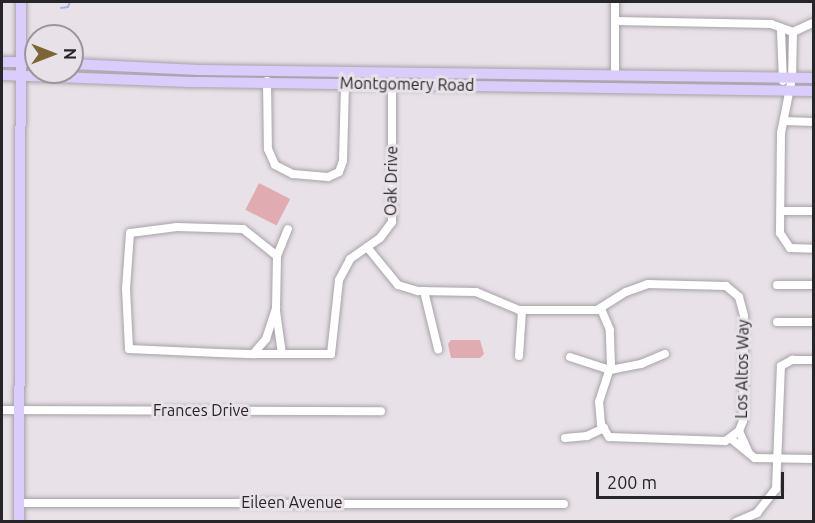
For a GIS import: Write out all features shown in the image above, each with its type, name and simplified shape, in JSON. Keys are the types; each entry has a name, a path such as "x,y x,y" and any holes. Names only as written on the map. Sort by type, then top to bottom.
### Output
{"main road":[{"path":"19,522 21,2"},
{"path":"2,62 21,62"},
{"name":"Montgomery Road","path":"84,65 199,70 310,69 813,78"},
{"path":"267,81 283,73 310,69"},
{"path":"513,87 523,74"},
{"name":"Montgomery Road","path":"2,75 687,91 813,91"},
{"path":"687,76 687,91"}],"street":[{"path":"615,2 615,76"},
{"path":"615,21 771,24 782,30 793,32 813,22"},
{"path":"782,30 787,78 781,212 784,244 813,249"},
{"path":"787,78 793,32"},
{"name":"Oak Drive","path":"282,354 331,354 339,280 350,259 367,247 392,222 393,71"},
{"path":"267,81 268,149 275,165 293,174 328,177 339,172 344,161 345,83"},
{"path":"784,121 813,122"},
{"path":"781,212 813,211"},
{"path":"278,256 243,229 144,228 130,233 126,244 129,349 282,354 276,308 278,256 288,230"},
{"name":"Los Altos Way","path":"367,247 398,285 424,291 476,292 522,310 564,313 601,309 626,291 648,284 720,284 738,297 744,316 743,421 740,431 730,438 633,440 609,437 604,428"},
{"path":"777,285 813,285"},
{"path":"424,291 438,349"},
{"path":"253,354 266,339 276,308"},
{"path":"565,438 586,436 604,428 599,402 610,369 609,330 601,309"},
{"path":"519,356 522,310"},
{"path":"777,322 813,322"},
{"path":"570,357 610,369 641,364 665,354"},
{"path":"736,522 757,513 776,489 780,459 782,366 792,360 813,360"},
{"name":"Frances Drive","path":"2,410 20,408 381,411"},
{"path":"740,431 749,453"},
{"path":"730,438 755,458 813,459"},
{"name":"Eileen Avenue","path":"20,503 564,504"}],"shaded area":[{"path":"259,183 290,199 277,226 245,210"},
{"path":"451,340 480,340 484,354 480,358 451,358 448,344"}],"waterway":[{"path":"61,8 68,7 70,2"}]}
